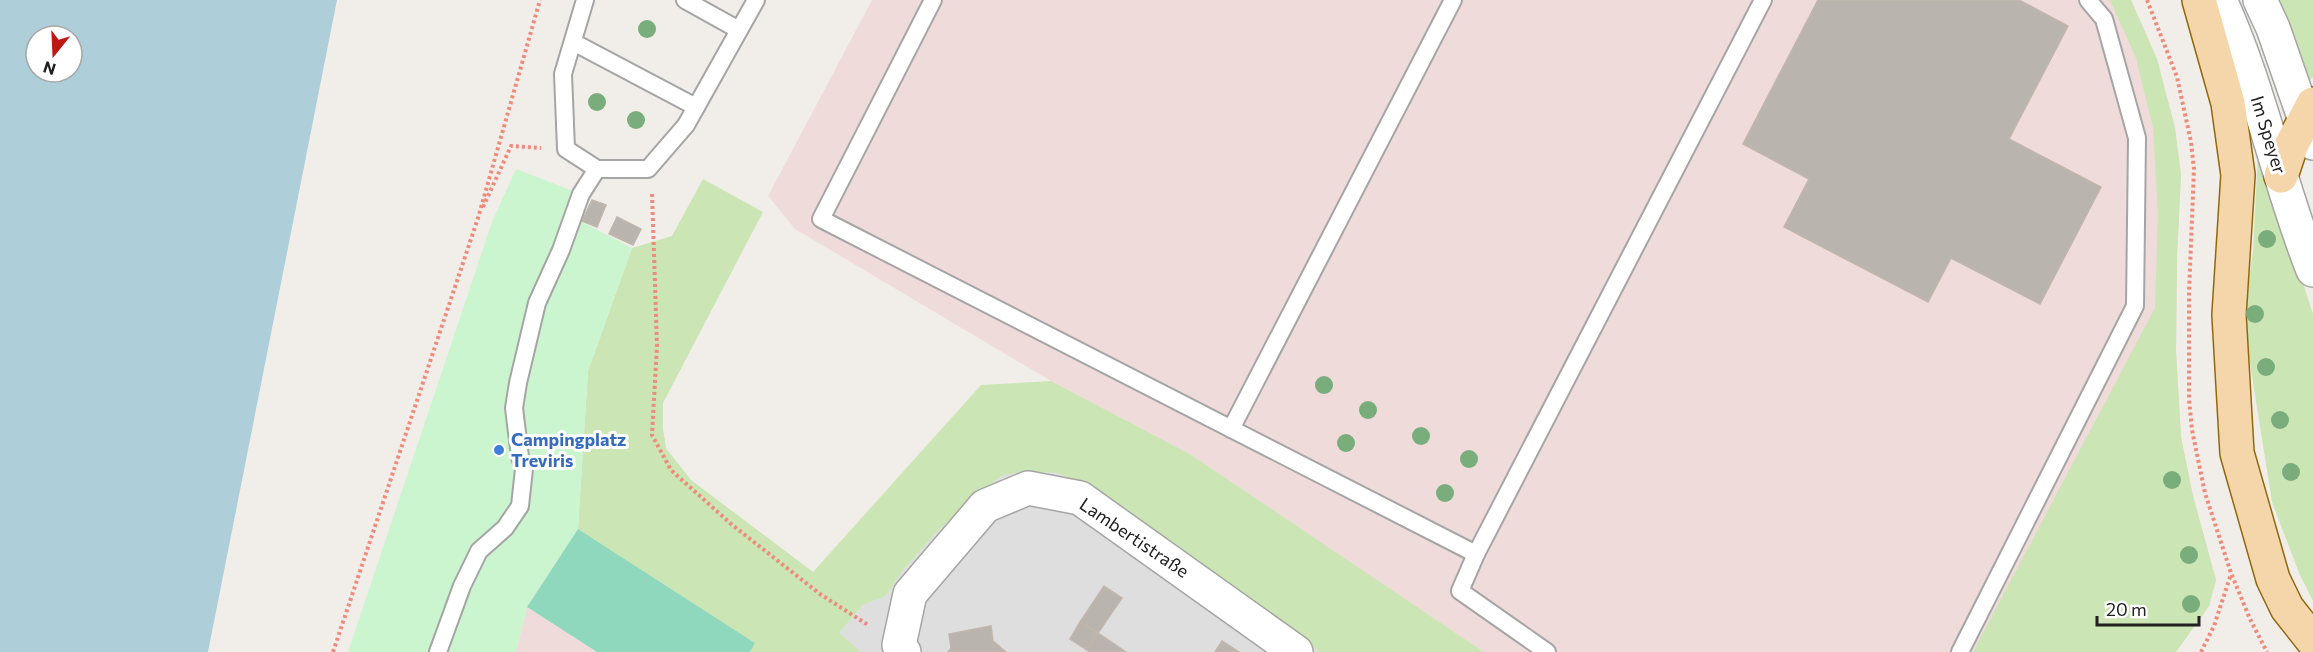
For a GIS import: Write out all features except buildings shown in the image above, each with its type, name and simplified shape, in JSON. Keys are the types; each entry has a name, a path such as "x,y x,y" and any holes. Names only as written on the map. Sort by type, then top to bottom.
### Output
{"main road":[{"path":"2199,0 2228,103 2238,175 2229,315 2237,453 2273,579 2287,608 2313,640"},
{"path":"2281,176 2291,146 2310,122"},
{"path":"2287,608 2295,652"}],"street":[{"name":"Im Speyer","path":"2220,0 2240,45 2296,229 2313,270"},
{"path":"2260,0 2310,122"},
{"name":"Lambertistraße","path":"902,649 910,594 985,506 1028,488 1080,498 1296,652"}],"lane":[{"path":"585,0 563,74 566,149 597,169 648,169 686,125 756,0"},
{"path":"685,0 739,30"},
{"path":"933,0 821,219 1476,554"},
{"path":"1231,429 1453,0"},
{"path":"1547,652 1460,591 1476,554 1763,0"},
{"path":"1960,652 2135,306 2137,138 2104,19 2088,0"},
{"path":"573,42 696,107"},
{"path":"438,652 462,586 479,551 505,528 520,506 524,469 520,457 514,408 518,383 537,303 561,250 581,194 597,169"}],"path":[{"path":"333,652 478,218 540,0"},
{"path":"478,218 511,146 566,149"},
{"path":"648,169 654,203 657,333 652,435 671,470 731,524 820,594 902,649"},
{"path":"2201,652 2221,609 2231,573"}],"shaded area":[{"path":"872,0 2131,0 2157,59 2175,128 2181,175 2176,351 2181,437 2193,496 2216,580 2209,606 2176,652 1484,652 1190,454 1051,381 795,229 768,196"},
{"path":"1026,471 1057,473 1091,486 1320,652 861,652 838,634 863,605 886,596 902,572 932,537 972,498 1002,476"},
{"path":"527,607 597,652 516,652"}],"green space":[{"path":"2110,0 2131,0 2157,59 2175,128 2181,175 2176,351 2181,437 2193,496 2216,580 2209,606 2176,652 1973,652 2155,308 2158,215 2153,128 2136,58"},
{"path":"2269,0 2313,0 2313,77 2306,84"},
{"path":"2258,153 2269,177 2313,314 2313,601 2299,573 2272,502 2248,351 2246,302 2253,251"},
{"name":"Campingplatz Treviris","path":"516,169 581,194 580,221 632,248 588,371 578,529 527,607 516,652 348,652 492,222"},
{"path":"703,179 763,212 663,403 666,448 691,480 813,572 981,385 1051,381 1190,454 1484,652 1320,652 1091,486 1057,473 1026,471 1002,476 972,498 932,537 902,572 886,596 863,605 839,633 861,652 750,652 755,643 578,529 588,371 632,248 672,236"},
{"path":"578,529 755,643 750,652 597,652 527,607"}],"water":[{"path":"0,0 337,0 208,652 0,652"}],"place":[{"name":"Campingplatz Treviris","path":"499,450"}]}
